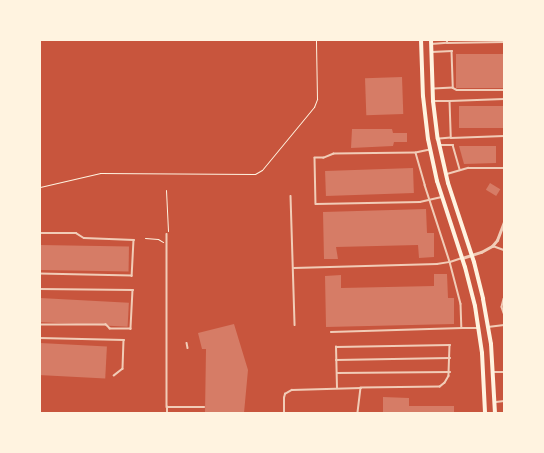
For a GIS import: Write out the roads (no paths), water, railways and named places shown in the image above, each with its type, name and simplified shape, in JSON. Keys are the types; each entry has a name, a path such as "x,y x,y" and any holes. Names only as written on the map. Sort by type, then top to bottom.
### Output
{"main road":[{"path":"422,40 424,106 430,150 442,196 471,291 478,328 485,413"},
{"path":"431,42 432,89 439,146 445,174 472,255 482,291 493,372 495,413"}],"street":[{"path":"462,258 492,246 497,240 504,222"}],"lane":[{"path":"325,40 364,40"},
{"path":"431,42 504,42"},
{"path":"432,52 452,51 453,88"},
{"path":"432,89 453,88 457,90 504,90"},
{"path":"433,101 504,99"},
{"path":"450,101 451,138"},
{"path":"438,139 504,136"},
{"path":"439,146 453,145 460,170"},
{"path":"430,150 416,153 334,154 315,158 316,204 429,201 442,196"},
{"path":"416,153 429,201 450,262 462,304 462,328"},
{"path":"445,174 471,168 504,168"},
{"path":"291,196 296,325"},
{"path":"40,232 76,233 84,238 134,240 132,276 40,274"},
{"path":"167,234 167,413"},
{"path":"492,246 504,250"},
{"path":"294,268 450,262 462,258"},
{"path":"40,289 133,290 131,330 110,329 106,326 40,325"},
{"path":"504,299 502,307 504,313"},
{"path":"488,327 504,324"},
{"path":"332,332 478,328"},
{"path":"40,338 124,340 123,369 114,376"},
{"path":"187,343 188,348"},
{"path":"284,413 284,398 289,392 303,389 436,388 447,382 450,372 450,344 336,347 337,388"},
{"path":"336,360 450,358"},
{"path":"336,373 450,372"},
{"path":"493,372 504,372"},
{"path":"358,413 361,388"},
{"path":"494,402 504,401"},
{"path":"167,407 204,407"}]}
